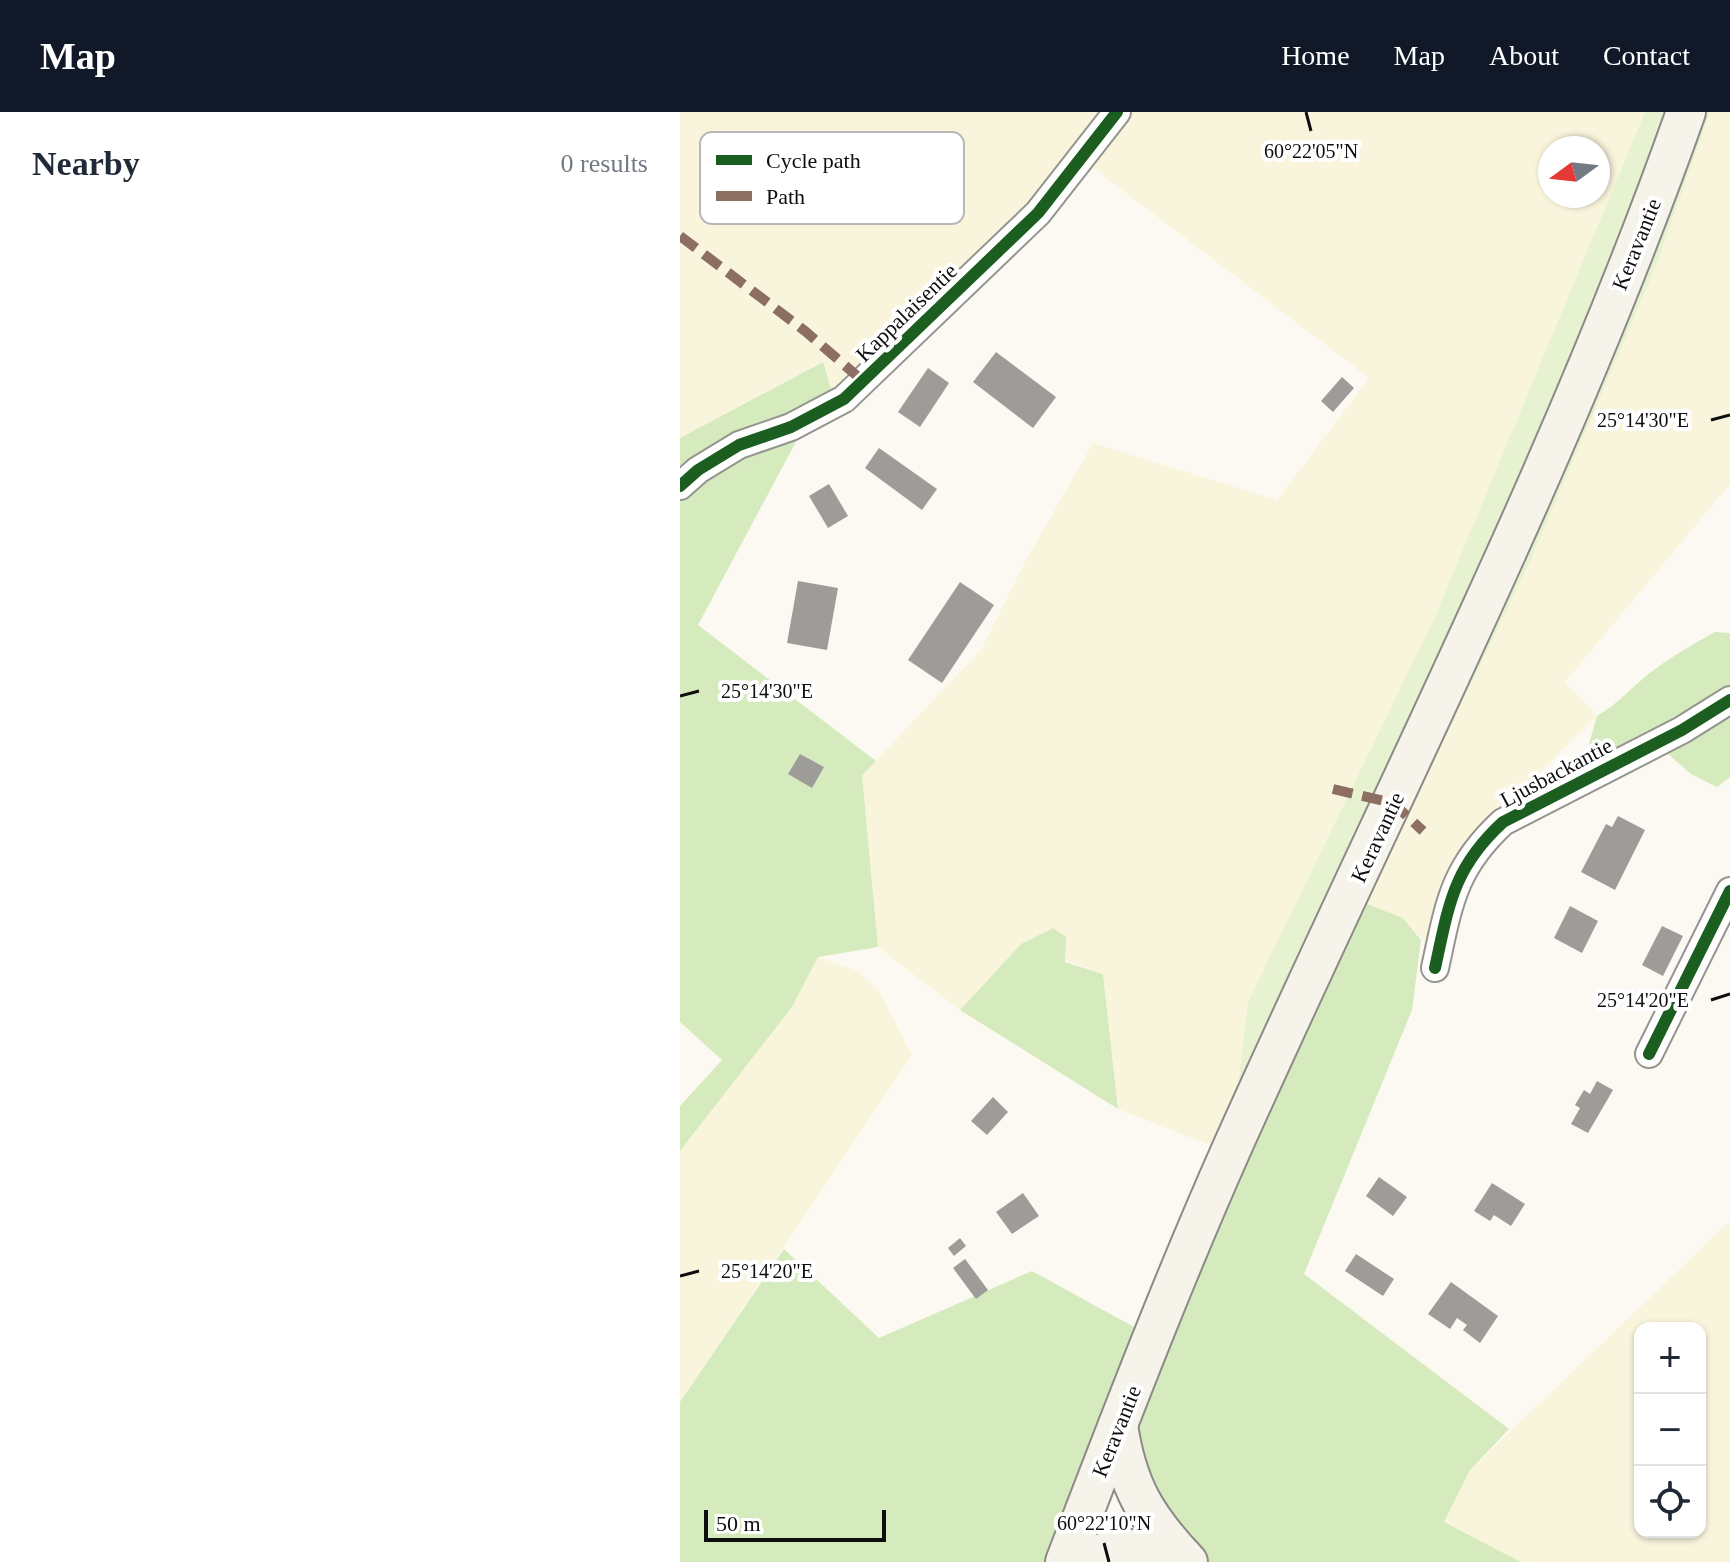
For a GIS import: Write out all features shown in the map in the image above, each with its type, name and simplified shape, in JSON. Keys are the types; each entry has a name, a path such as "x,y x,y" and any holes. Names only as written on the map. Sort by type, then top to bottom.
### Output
{"main road":[{"name":"Keravantie","path":"1065,1562 1230,1153 1523,515 1649,217 1686,112"},
{"path":"1118,1425 1127,1476 1144,1510 1188,1562"},
{"path":"1083,1562 1111,1548 1141,1547 1180,1562"}],"street":[{"name":"Kappalaisentie","path":"680,486 698,470 739,445 791,427 844,399 1038,213 1117,112"},
{"name":"Ljusbackantie","path":"1435,968 1456,882 1485,839 1503,822 1682,730 1730,700"},
{"path":"1649,1054 1730,891"}],"shaded area":[{"path":"680,112 1645,112 1610,196 1610,136 1538,136 1538,208 1605,208 1434,619 1248,1002 1230,1153 1118,1109 1103,974 1021,944 960,1010 878,947 862,775 981,650 1025,562 1093,443 1277,500 1369,378 1092,167 1034,237 839,416 822,362 680,438"},
{"path":"1710,112 1730,112 1730,484 1565,682 1597,716 1481,831 1429,946 1403,918 1349,897 1656,266"},
{"path":"818,957 858,971 880,993 912,1055 680,1402 680,1151 792,1007"},
{"path":"1730,1221 1730,1562 1521,1562 1444,1522 1470,1470"}],"green space":[{"path":"1645,112 1710,112 1656,266 1529,564 1407,816 1349,897 1230,1153 1248,1002 1434,619 1605,208 1610,208 1610,196"},
{"path":"823,362 839,416 798,438 698,625 876,761 862,775 878,947 818,957 792,1007 680,1151 680,1106 722,1060 680,1022 680,438"},
{"path":"1715,632 1730,633 1730,777 1717,787 1691,774 1667,753 1643,750 1595,762 1589,744 1597,716 1659,666"},
{"path":"1349,897 1403,918 1421,940 1412,1010 1304,1274 1509,1429 1470,1470 1444,1522 1521,1562 1188,1562 1118,1427 1065,1562 680,1562 680,1402 784,1249 879,1338 1032,1271 1154,1338"},
{"path":"1053,928 1066,937 1065,962 1103,974 1118,1109 960,1010 1021,944"}],"building":[{"path":"996,352 1056,397 1033,428 973,382"},
{"path":"928,368 949,383 920,427 898,412"},
{"path":"1342,377 1354,388 1333,412 1321,401"},
{"path":"879,448 937,489 922,510 865,468"},
{"path":"829,484 848,516 828,528 809,496"},
{"path":"798,581 838,588 827,650 787,643"},
{"path":"960,582 994,605 942,683 908,660"},
{"path":"800,754 824,767 812,788 788,774"},
{"path":"1618,816 1645,830 1615,890 1581,872 1606,824 1612,827"},
{"path":"1570,906 1598,921 1582,953 1554,938"},
{"path":"1662,926 1683,936 1663,976 1642,965"},
{"path":"1597,1081 1613,1090 1588,1133 1571,1124 1580,1108 1575,1105 1584,1090 1590,1094"},
{"path":"993,1097 1008,1112 987,1135 971,1121"},
{"path":"1379,1177 1407,1197 1393,1216 1366,1196"},
{"path":"1492,1183 1525,1204 1511,1226 1494,1215 1490,1221 1474,1211"},
{"path":"1023,1193 1039,1216 1012,1234 996,1212"},
{"path":"960,1238 966,1246 954,1256 948,1248"},
{"path":"1356,1254 1394,1279 1383,1296 1345,1271"},
{"path":"965,1259 988,1290 976,1299 953,1268"},
{"path":"1451,1282 1498,1316 1480,1343 1463,1330 1467,1325 1457,1318 1450,1329 1428,1314"}],"marked path":[{"path":"680,236 805,331 863,381"},
{"path":"1333,789 1393,803 1423,831"}],"cycle path":[{"path":"680,486 698,470 739,445 791,427 844,399 1038,213 1117,112"},
{"path":"1435,968 1449,906 1463,872 1473,855 1503,822 1682,730 1730,700"},
{"path":"1649,1054 1730,891"}]}
